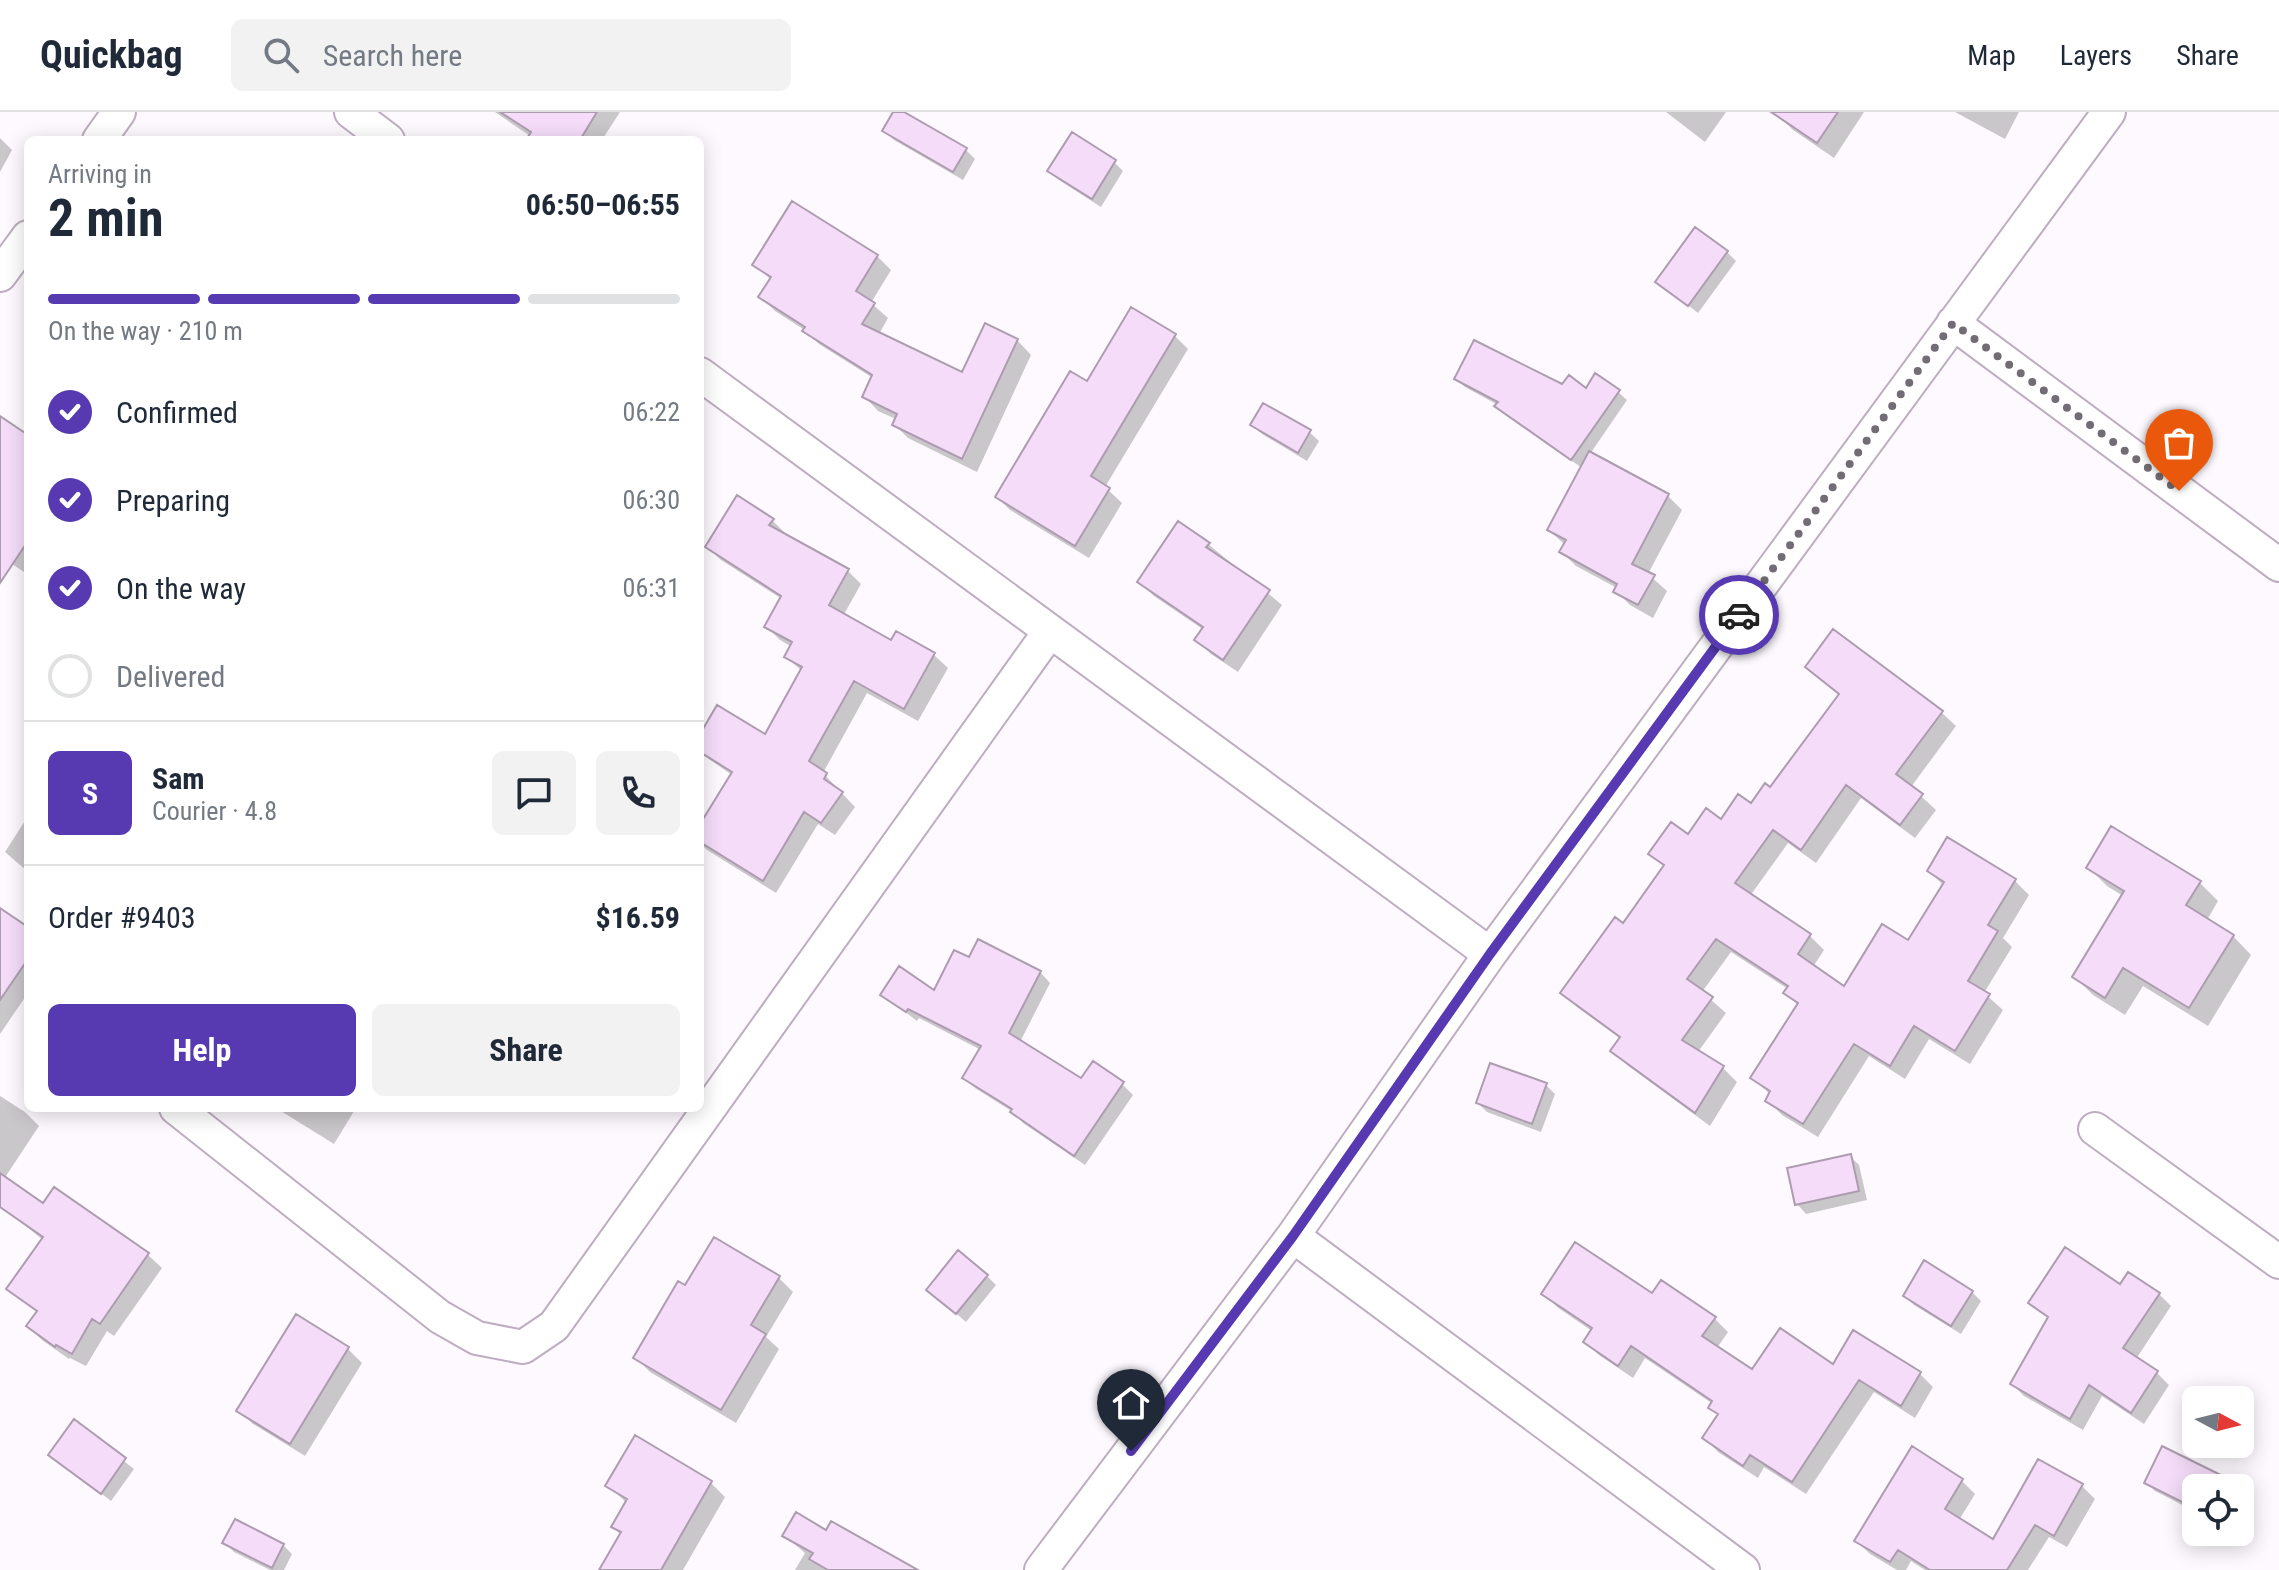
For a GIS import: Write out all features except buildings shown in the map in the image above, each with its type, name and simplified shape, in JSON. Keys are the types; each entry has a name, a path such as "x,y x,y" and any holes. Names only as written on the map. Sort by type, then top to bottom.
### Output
{"street":[{"path":"102,136 119,112"},
{"path":"351,112 383,136"},
{"path":"1041,1570 1293,1236 1490,954 2109,112"},
{"path":"0,275 24,242"},
{"path":"1953,323 2279,565"},
{"path":"704,377 1490,954"},
{"path":"181,1112 440,1317 477,1338 523,1347 554,1326 1050,631"},
{"path":"2095,1129 2279,1262"},
{"path":"1293,1236 1743,1570"}],"way so far":[{"path":"1739,615 1953,323 2179,491"}],"route":[{"path":"1131,1451 1293,1236 1490,954 1739,615"}]}
